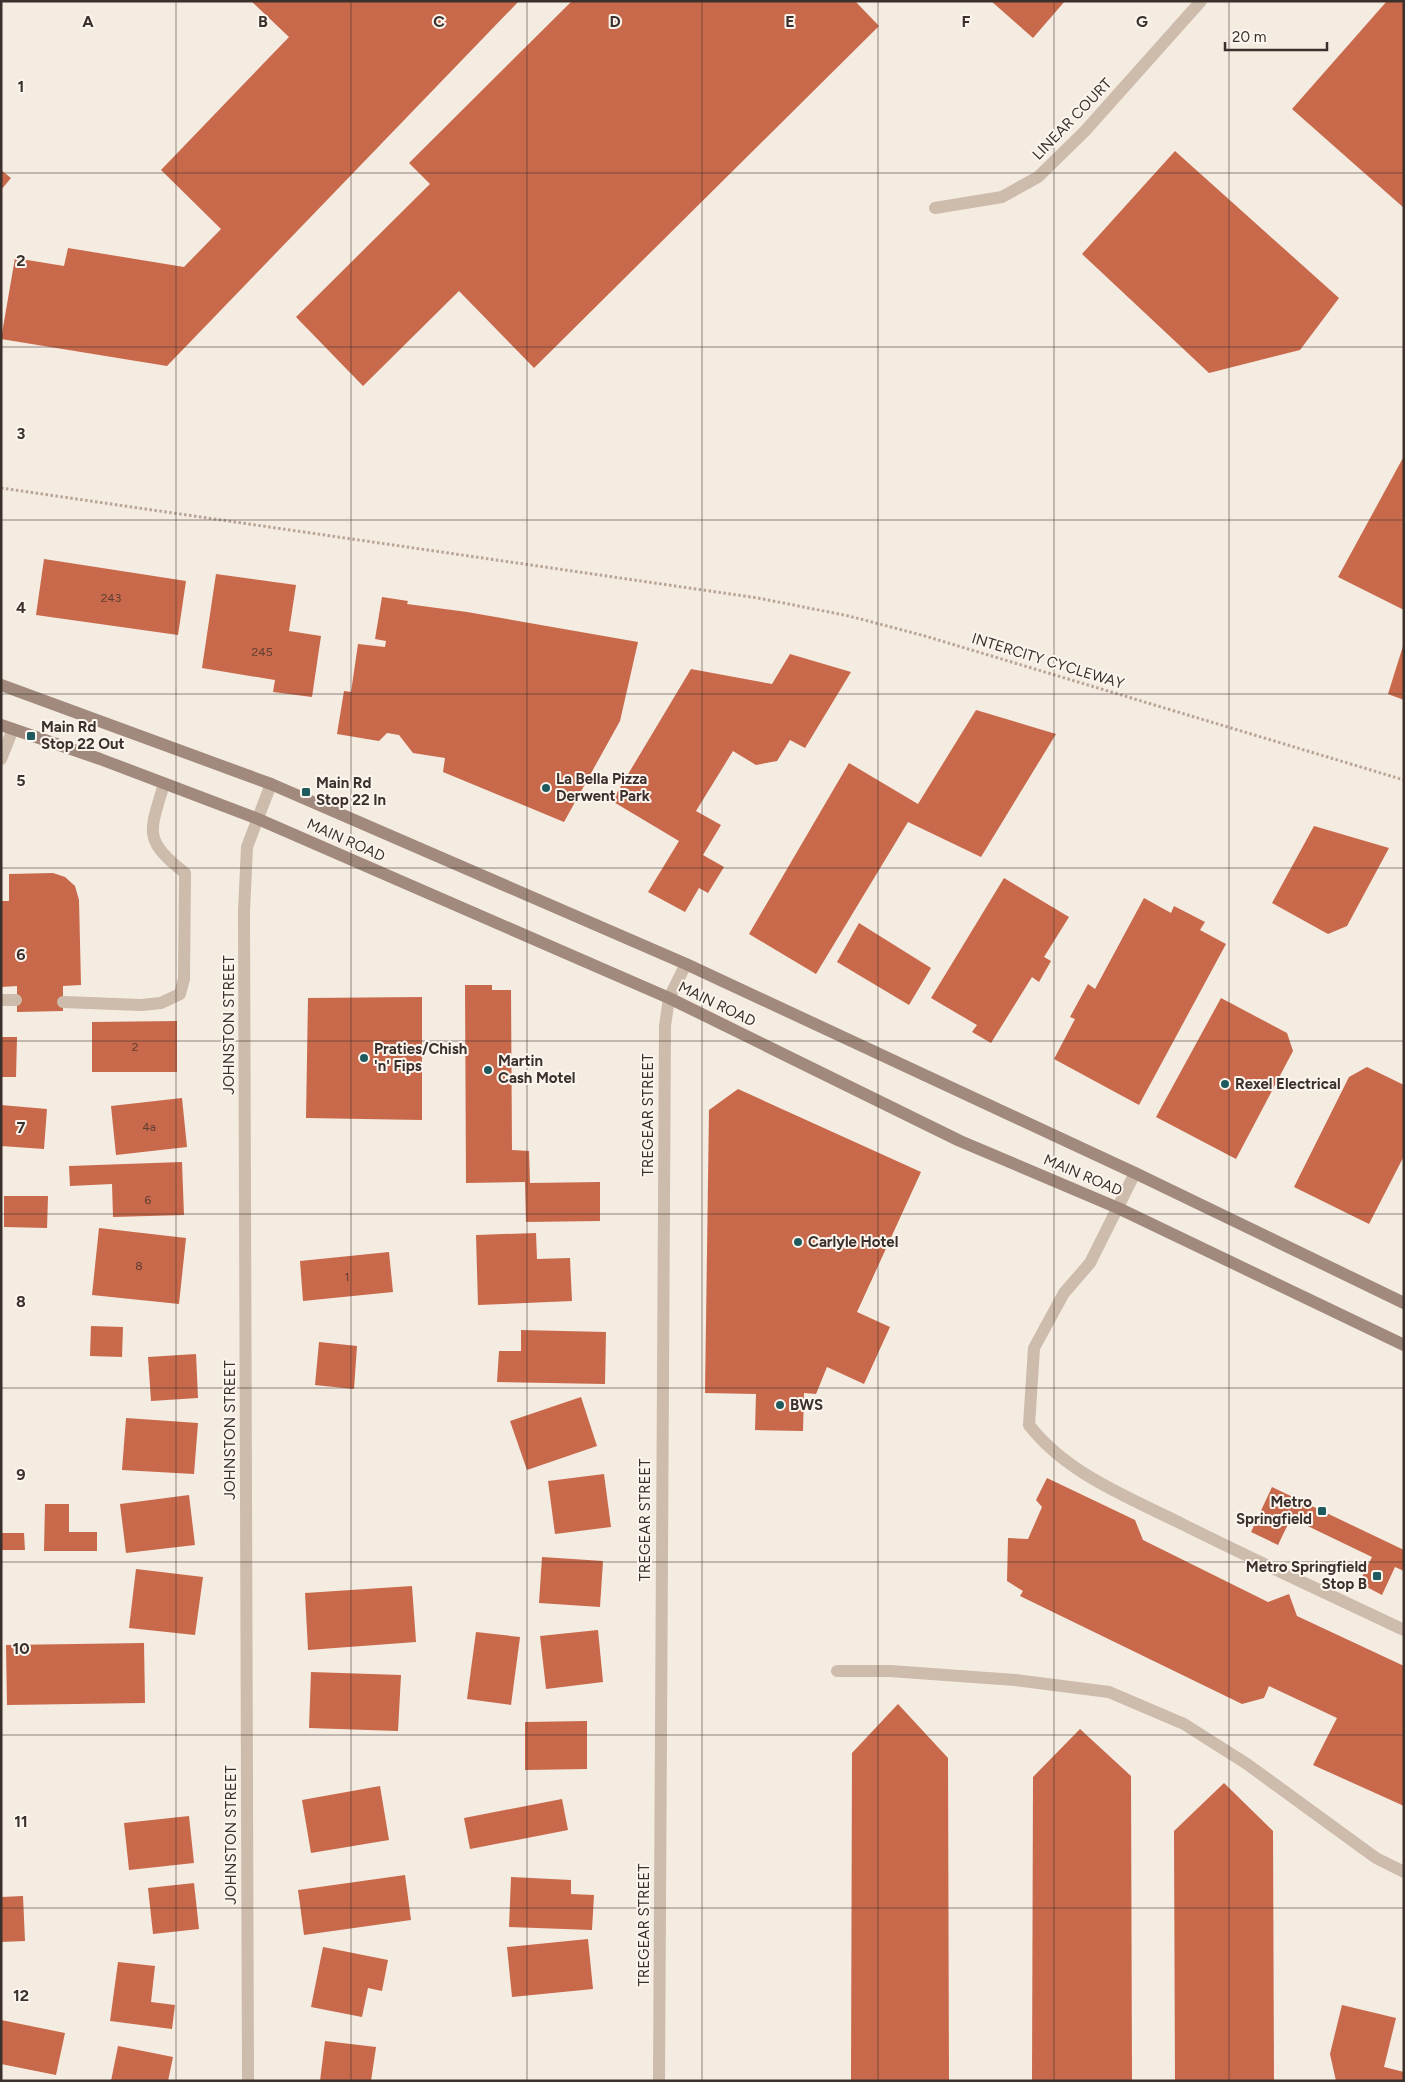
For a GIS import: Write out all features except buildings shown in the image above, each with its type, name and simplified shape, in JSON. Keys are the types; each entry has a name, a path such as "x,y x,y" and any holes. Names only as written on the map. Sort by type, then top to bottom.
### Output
{"main road":[{"name":"MAIN ROAD","path":"1,685 271,784 686,964 1135,1173 1404,1303"},
{"name":"MAIN ROAD","path":"7,727 258,819 668,998 960,1141 1118,1208 1404,1345"}],"street":[{"name":"LINEAR COURT","path":"935,208 1002,197 1038,177 1085,131 1201,1"},
{"path":"1,759 7,727"},
{"path":"63,1002 141,1005 161,1003 180,994 184,979 185,873 158,847 151,829 164,784"},
{"name":"JOHNSTON STREET","path":"248,2081 244,910 246,847 271,784"},
{"name":"TREGEAR STREET","path":"659,2081 665,1026 668,998 686,964"},
{"path":"1,1000 16,1000"},
{"path":"1135,1173 1090,1263 1064,1293 1034,1348 1029,1425 1044,1445 1084,1475 1235,1550 1404,1630"},
{"path":"837,1671 890,1670 1015,1680 1109,1692 1184,1724 1247,1764 1376,1858 1404,1872"}],"path":[{"name":"INTERCITY CYCLEWAY","path":"1,488 680,586 758,598 840,614 925,636 1404,780"}],"place":[{"name":"Main Rd Stop 22 Out","path":"31,736"},
{"name":"La Bella Pizza Derwent Park","path":"546,788"},
{"name":"Main Rd Stop 22 In","path":"306,792"},
{"name":"Praties/Chish 'n' Fips","path":"364,1058"},
{"name":"Martin Cash Motel","path":"488,1070"},
{"name":"Rexel Electrical","path":"1225,1084"},
{"name":"Carlyle Hotel","path":"798,1242"},
{"name":"BWS","path":"780,1405"},
{"name":"Metro Springfield","path":"1322,1511"},
{"name":"Metro Springfield Stop B","path":"1377,1576"}]}
